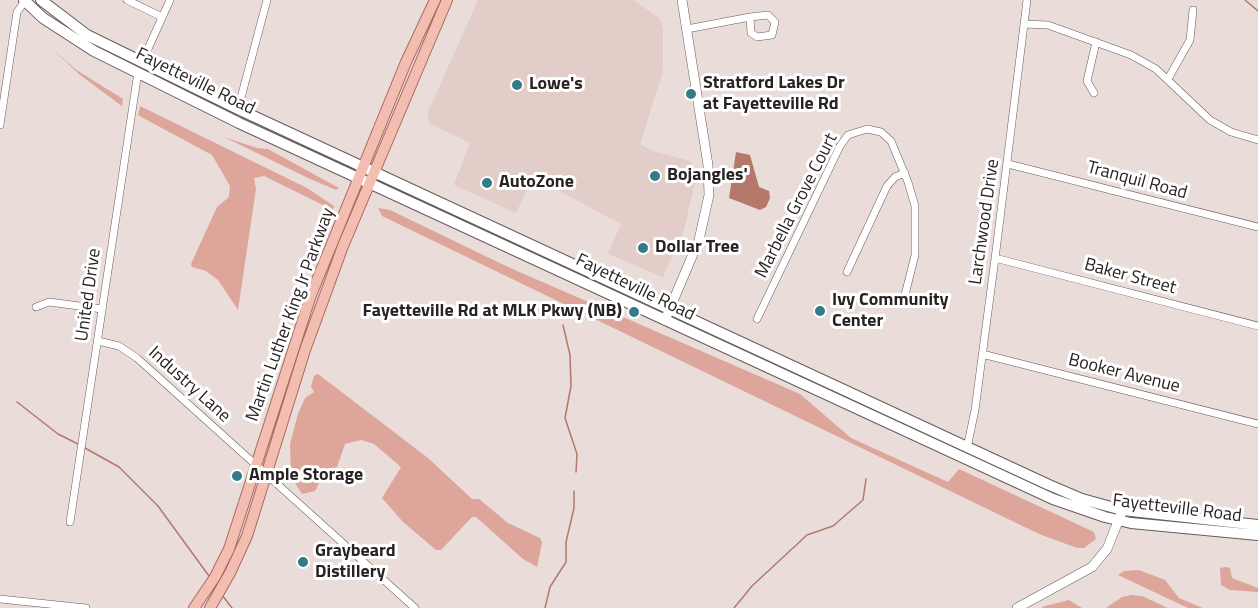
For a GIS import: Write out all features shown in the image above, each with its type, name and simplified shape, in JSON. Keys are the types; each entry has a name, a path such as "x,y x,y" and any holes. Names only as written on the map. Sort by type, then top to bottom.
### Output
{"main road":[{"name":"Fayetteville Road","path":"40,0 81,31 140,67 358,179 1120,516 1258,525"},
{"name":"Martin Luther King Jr Parkway","path":"198,603 229,549 307,306 406,62 435,0"},
{"name":"Martin Luther King Jr Parkway","path":"212,607 243,545 312,330 369,184 447,0"},
{"name":"Fayetteville Road","path":"25,1 70,37 238,109 374,172 1053,498 1120,516 1258,535"}],"street":[{"path":"127,0 162,17"},
{"name":"United Drive","path":"70,522 140,67 170,0"},
{"path":"238,109 267,0"},
{"path":"667,314 699,240 709,195 708,165 682,0"},
{"name":"Larchwood Drive","path":"967,448 971,438 1008,164 1027,0"},
{"path":"0,125 17,12 25,1"},
{"path":"1168,79 1190,40 1193,10"},
{"path":"687,29 750,16"},
{"path":"1024,24 1047,26 1131,55 1168,79 1189,103 1210,120 1232,132 1258,140"},
{"path":"1094,93 1087,81 1096,42"},
{"name":"Marbella Grove Court","path":"758,319 840,146 848,135 867,129 887,136 905,173 915,206 917,231 913,270 904,299"},
{"name":"Tranquil Road","path":"1008,164 1258,228"},
{"path":"847,272 887,186 895,177 905,173"},
{"name":"Baker Street","path":"995,258 1258,326"},
{"path":"36,307 49,302 102,309"},
{"name":"Industry Lane","path":"98,341 119,346 137,358 415,608"},
{"name":"Booker Avenue","path":"982,354 1258,424"},
{"path":"1017,608 1092,567 1107,549 1120,516"},
{"path":"0,599 86,608"},
{"path":"198,603 212,607"}],"shaded area":[{"path":"478,0 634,0 660,19 663,29 663,71 640,144 652,151 690,161 697,173 684,230 663,277 608,254 621,224 533,177 516,213 454,185 470,143 429,123 428,112"},
{"path":"49,46 75,69 123,99 122,106 80,75"},
{"path":"140,106 307,188 334,206 333,210 264,176 254,178 256,189 238,310 218,280 206,271 192,267 191,264 217,207 229,197 230,186 212,155 138,115"},
{"path":"224,137 257,148 268,149 339,188 336,190 308,178"},
{"path":"736,152 750,155 759,187 769,191 770,198 766,207 760,210 729,198"},
{"path":"378,208 390,210 508,267 800,394 851,438 948,482 959,469 1094,532 1096,539 1084,548 1077,548 1039,534 382,216"},
{"path":"318,374 428,458 472,499 479,499 508,523 540,538 542,543 537,567 523,559 476,517 472,517 441,550 436,550 403,522 382,498 401,467 374,444 361,440 345,444 337,467 324,474 315,491 302,494 291,477 290,444 298,414 305,398 314,392 311,387 314,376"},
{"path":"1220,568 1230,568 1232,578 1258,588 1258,592 1230,590 1221,585"},
{"path":"1139,570 1165,580 1179,598 1203,608 1188,608 1118,575 1124,571"},
{"path":"1142,596 1168,608 1106,608 1122,597"},
{"path":"1069,600 1082,608 1041,608 1045,606"}],"waterway":[{"path":"1245,0 1258,11"},
{"path":"563,325 570,355 571,386 565,418 577,454 576,472"},
{"path":"17,402 58,434 78,444"},
{"path":"85,448 119,467 158,506 209,576"},
{"path":"734,608 752,586 807,535 833,526 863,500 866,479"},
{"path":"545,608 550,587 566,562 566,542 574,508 574,491"},
{"path":"222,595 232,608"}],"place":[{"name":"Lowe's","path":"517,85"},
{"name":"Stratford Lakes Dr at Fayetteville Rd","path":"691,94"},
{"name":"Bojangles'","path":"655,176"},
{"name":"AutoZone","path":"487,183"},
{"name":"Dollar Tree","path":"643,248"},
{"name":"Ivy Community Center","path":"820,311"},
{"name":"Fayetteville Rd at MLK Pkwy (NB)","path":"634,312"},
{"name":"Ample Storage","path":"237,476"},
{"name":"Graybeard Distillery","path":"303,562"}]}
